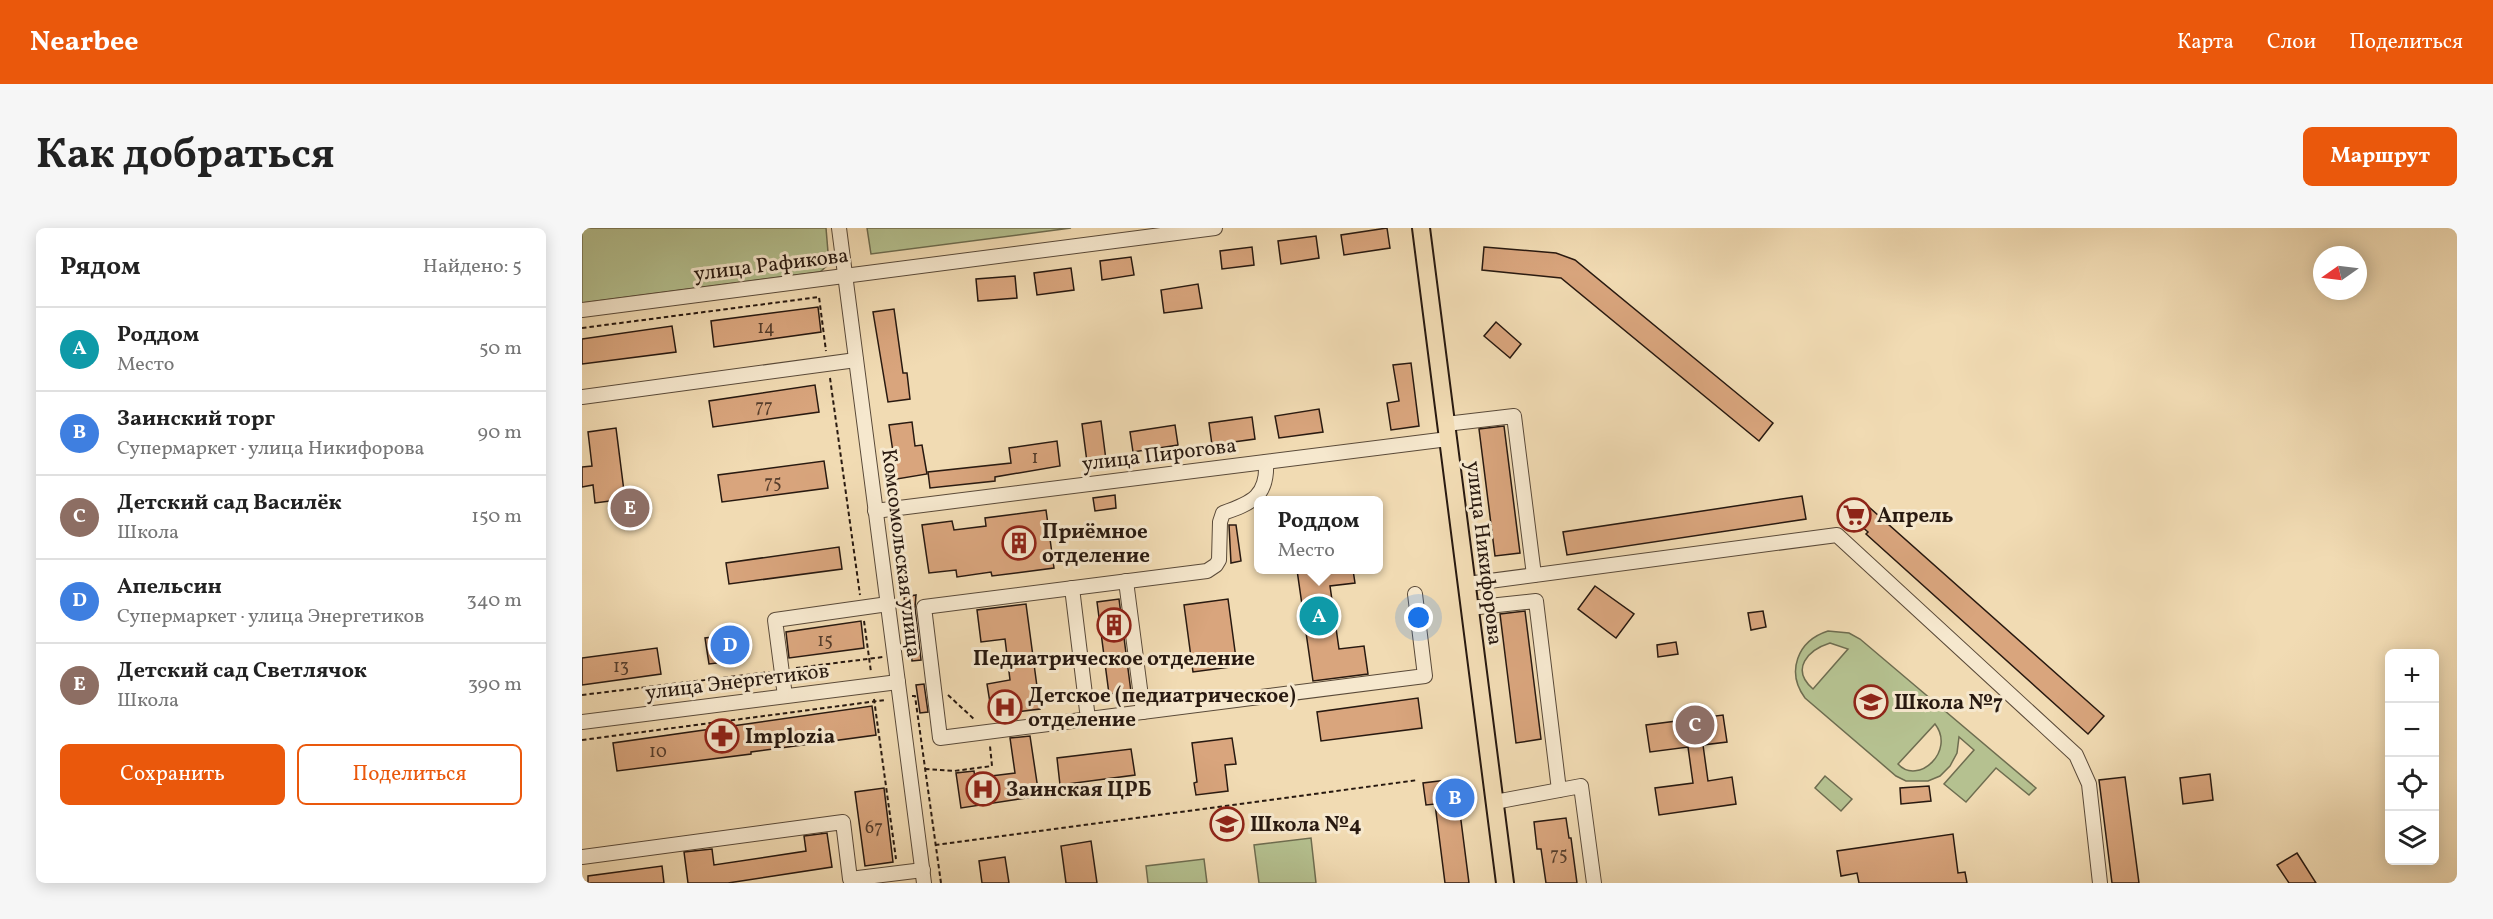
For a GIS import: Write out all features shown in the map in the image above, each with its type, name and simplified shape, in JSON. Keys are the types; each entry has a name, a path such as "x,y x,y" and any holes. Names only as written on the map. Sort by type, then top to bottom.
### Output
{"main road":[{"name":"улица Никифорова","path":"1421,228 1505,883"}],"street":[{"name":"Комсомольская улица","path":"838,228 923,877"},
{"name":"улица Рафикова","path":"582,310 1215,228"},
{"path":"582,397 856,360"},
{"name":"улица Пирогова","path":"875,511 1266,462 1447,432 1514,416 1534,575"},
{"path":"1257,496 1267,476 1266,462"},
{"path":"1254,498 1223,513 1220,522 1219,560 1213,568 1207,571 924,607 940,738 1425,676 1415,594"},
{"path":"1467,584 1837,535 2076,755 2089,784 2100,883"},
{"path":"1126,581 1143,712"},
{"path":"1072,588 1088,719"},
{"path":"1470,608 1536,601 1559,790"},
{"path":"785,696 775,620 888,604"},
{"name":"улица Энергетиков","path":"582,722 898,682"},
{"path":"1495,802 1581,786 1594,883"},
{"path":"582,857 843,822 850,879 898,873 923,877"}],"path":[{"path":"582,328 819,297 869,659"},
{"path":"582,695 894,656"},
{"path":"582,740 915,696 940,883"},
{"path":"874,701 898,873"},
{"path":"936,845 1418,780"}],"green space":[{"path":"582,228 826,228 829,264 820,272 582,303"},
{"path":"867,228 1071,228 871,254"},
{"path":"1828,631 1849,633 1860,639 2036,788 2029,795 1996,768 1966,802 1944,784 1974,750 1959,737 1957,753 1950,766 1940,776 1928,781 1906,781 1896,776 1805,698 1799,688 1796,678 1798,658 1802,650 1817,636","holes":["1830,643 1848,649 1813,689 1806,682 1802,668 1809,655","1935,724 1940,734 1941,745 1932,762 1915,771 1906,770 1898,764"]},
{"path":"1825,776 1852,799 1841,811 1815,788"},
{"path":"1311,838 1316,883 1259,883 1254,845"},
{"path":"1204,859 1207,883 1148,883 1146,866"}],"building":[{"path":"1387,228 1390,248 1344,255 1341,235"},
{"path":"1316,236 1319,258 1281,264 1278,241"},
{"path":"1252,247 1254,265 1222,269 1220,251"},
{"path":"1484,247 1556,253 1575,260 1773,423 1759,441 1561,278 1482,270"},
{"path":"1131,257 1134,275 1102,280 1100,261"},
{"path":"1071,268 1074,290 1037,295 1034,273"},
{"path":"1015,276 1017,298 978,301 976,279"},
{"path":"1198,284 1202,308 1164,313 1161,290"},
{"path":"818,307 821,332 714,347 711,321"},
{"path":"894,309 903,373 907,373 910,399 888,402 873,312"},
{"path":"1496,322 1521,344 1510,358 1484,336"},
{"path":"672,326 676,352 582,364 582,339"},
{"path":"1411,363 1419,426 1391,430 1387,403 1399,401 1393,365"},
{"path":"815,385 819,412 713,427 709,401"},
{"path":"1319,409 1323,432 1279,438 1275,416"},
{"path":"1252,417 1255,439 1212,445 1209,423"},
{"path":"1101,421 1106,460 1087,462 1082,424"},
{"path":"912,422 915,446 922,445 927,474 897,479 889,425"},
{"path":"1175,425 1178,445 1133,452 1130,432"},
{"path":"1504,426 1520,553 1495,556 1479,429"},
{"path":"616,428 625,499 595,503 593,485 582,487 582,467 592,466 588,432"},
{"path":"1057,441 1060,466 995,477 995,481 930,488 928,472 1011,463 1009,448"},
{"path":"824,461 828,488 722,502 718,475"},
{"path":"1115,495 1116,508 1095,511 1093,498"},
{"path":"1802,496 1806,519 1567,555 1563,532"},
{"path":"1861,500 2104,716 2088,734 1866,534 1868,532 1849,515"},
{"name":"Приёмное отделение","path":"1046,510 1054,568 992,576 991,572 957,577 956,570 929,573 922,525 952,521 954,530 986,526 985,518"},
{"path":"1229,525 1236,525 1241,561 1231,563"},
{"path":"839,547 842,569 729,584 726,563"},
{"path":"1298,574 1354,574 1355,583 1330,586 1339,649 1364,646 1368,674 1313,681"},
{"path":"1595,586 1634,614 1616,638 1578,609"},
{"path":"916,595 915,608 921,660 912,661 904,597"},
{"name":"Педиатрическое отделение","path":"1119,599 1131,692 1109,694 1097,602"},
{"path":"1228,599 1237,666 1193,672 1184,605"},
{"path":"1026,604 1040,709 992,715 987,684 1010,680 1005,639 981,642 977,610"},
{"path":"1525,611 1541,739 1516,743 1500,614"},
{"path":"1763,611 1766,627 1751,630 1748,613"},
{"path":"861,621 864,648 789,658 786,632"},
{"path":"739,634 742,660 709,664 705,638"},
{"path":"1676,642 1678,654 1658,657 1657,645"},
{"path":"657,648 661,674 582,685 582,658"},
{"path":"924,684 928,712 920,713 916,685"},
{"path":"1418,698 1422,728 1321,741 1317,712"},
{"path":"872,706 876,735 617,771 613,743"},
{"path":"1723,715 1727,742 1703,745 1708,781 1732,777 1736,804 1659,815 1655,788 1693,783 1688,747 1650,752 1646,725"},
{"path":"1030,736 1039,796 961,808 956,773 974,771 975,778 1015,773 1010,738"},
{"path":"1232,738 1236,764 1225,765 1228,791 1196,795 1194,783 1197,782 1192,743"},
{"path":"1131,749 1135,775 1060,785 1057,758"},
{"path":"2210,774 2213,800 2183,804 2180,778"},
{"path":"2125,777 2139,883 2112,883 2099,780"},
{"path":"1455,779 1469,883 1445,883 1435,804 1426,805 1423,783"},
{"path":"1929,786 1931,801 1901,804 1900,788"},
{"path":"884,788 893,862 865,866 855,792"},
{"path":"1566,818 1577,883 1546,883 1541,849 1537,849 1534,822"},
{"path":"827,833 832,867 728,883 688,883 684,852 712,849 714,865 806,851 804,836"},
{"path":"1953,834 1958,873 1965,872 1967,883 1859,883 1857,873 1841,876 1837,851"},
{"path":"1091,841 1097,883 1066,883 1061,846"},
{"path":"2297,853 2316,883 2289,883 2277,865"},
{"path":"1005,857 1009,883 982,883 979,861"},
{"path":"662,866 664,883 588,883 588,876"}],"place":[{"name":"Детский сад Светлячок","path":"630,508"},
{"name":"Апрель","path":"1854,515"},
{"name":"Приёмное отделение","path":"1019,543"},
{"name":"Роддом","path":"1319,616"},
{"name":"Педиатрическое отделение","path":"1114,625"},
{"name":"Апельсин","path":"730,645"},
{"name":"Школа №7","path":"1871,702"},
{"name":"Детское (педиатрическое) отделение","path":"1005,707"},
{"name":"Детский сад Василёк","path":"1695,725"},
{"name":"Implozia","path":"722,736"},
{"name":"Заинская ЦРБ","path":"983,789"},
{"name":"Заинский торг","path":"1455,798"},
{"name":"Школа №4","path":"1227,824"}]}
